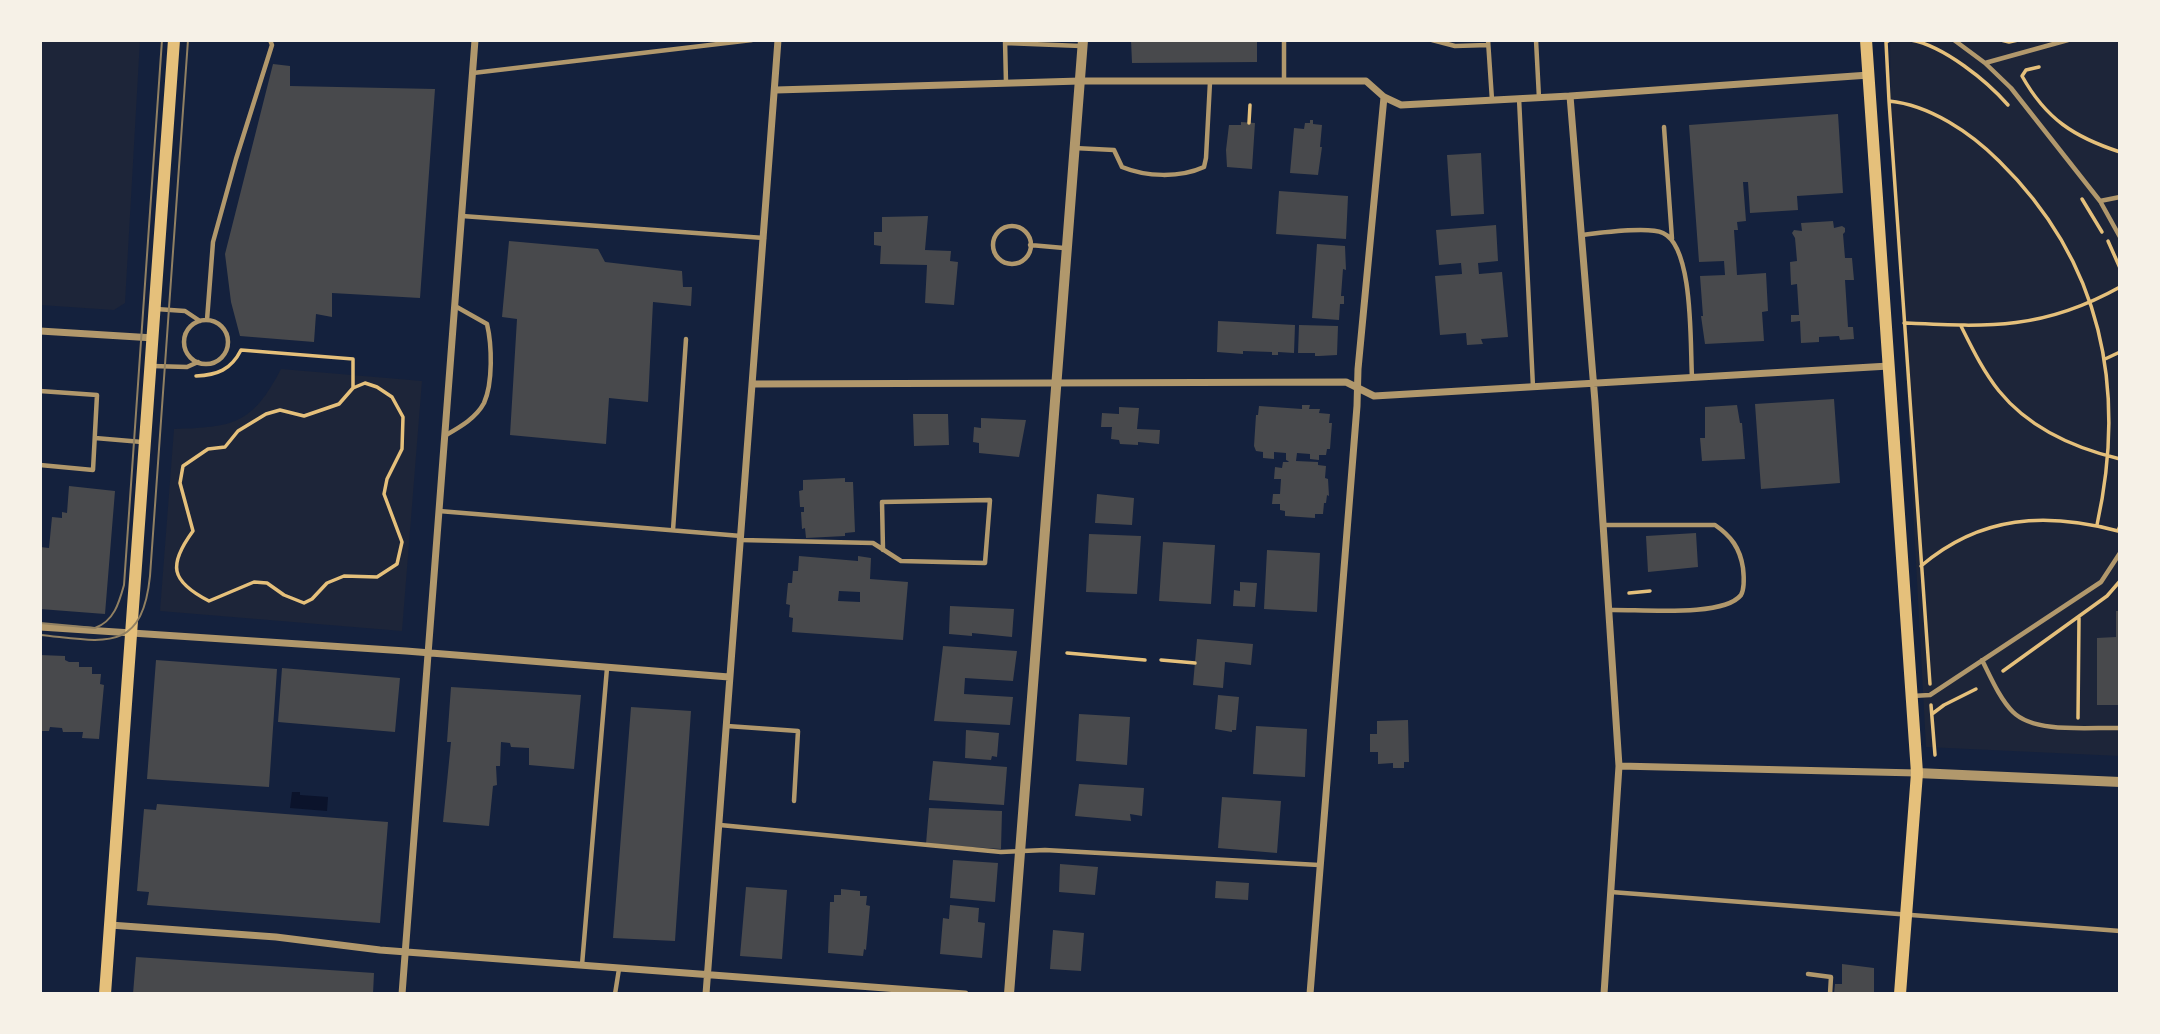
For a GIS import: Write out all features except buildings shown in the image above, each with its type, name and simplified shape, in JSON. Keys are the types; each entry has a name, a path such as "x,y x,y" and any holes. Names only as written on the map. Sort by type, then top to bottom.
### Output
{"main road":[{"path":"105,994 174,40"},
{"path":"1866,40 1917,773 1900,994"}],"street":[{"path":"402,994 475,40"},
{"path":"706,994 778,40"},
{"path":"1009,994 1083,43"},
{"path":"776,90 1080,81 1366,81 1384,97 1401,105 1869,75"},
{"path":"1570,96 1594,384 1619,766 1604,994"},
{"path":"1310,994 1384,97"},
{"path":"40,331 154,338"},
{"path":"752,384 1346,382 1374,396 1889,366"},
{"path":"40,627 729,677"},
{"path":"1619,766 1917,773 2120,782"},
{"path":"110,925 276,937 406,952 965,994"}],"lane":[{"path":"206,320 213,242 272,45 270,40"},
{"path":"473,73 752,40"},
{"path":"1284,40 1284,81"},
{"path":"1432,40 1455,46 1488,42 1492,100"},
{"path":"1536,40 1539,98"},
{"path":"1954,40 2011,88 2100,201 2120,237"},
{"path":"1984,63 2068,40"},
{"path":"1006,83 1005,42 1083,43"},
{"path":"1074,148 1114,150 1122,167 1139,174 1192,173 1204,167 1210,81"},
{"path":"1519,99 1534,387"},
{"path":"1664,127 1672,210 1672,240"},
{"path":"2100,201 2120,197"},
{"path":"462,216 764,238"},
{"path":"1012,226 1026,233 1031,245 1025,259 1016,264 1004,263 993,250 994,237 999,231 1012,226"},
{"path":"1582,235 1629,231 1662,232 1672,240 1681,256 1686,274 1692,377"},
{"path":"1031,245 1066,248"},
{"path":"445,436 468,422 484,402 489,375 491,341 487,324 455,306"},
{"path":"156,309 186,312 200,321"},
{"path":"206,320 216,322 228,337 224,355 208,364 190,357 184,341 186,332 192,325 206,320"},
{"path":"673,530 686,339"},
{"path":"151,365 187,367 198,362"},
{"path":"40,391 97,395 93,470 40,465"},
{"path":"95,438 146,442"},
{"path":"439,511 741,538 873,543 901,561 985,563 990,500 882,502 884,550"},
{"path":"1604,525 1715,525 1738,547 1744,580 1743,592 1734,602 1722,606 1698,610 1609,610"},
{"path":"1911,696 1930,695 2101,582 2120,553"},
{"path":"1982,660 2013,712 2026,721 2040,726 2120,728"},
{"path":"582,965 607,668"},
{"path":"727,726 798,731 794,801"},
{"path":"720,825 1001,852 1045,850 1319,865"},
{"path":"1611,892 2120,932"},
{"path":"615,994 619,968"},
{"path":"1808,974 1831,977 1830,994"}],"path":[{"path":"1889,40 1886,42 1889,101 1935,755"},
{"path":"1911,40 1937,50 1979,77 2009,106"},
{"path":"2001,40 2018,40"},
{"path":"2039,67 2026,70 2022,76 2055,120 2102,146 2120,152"},
{"path":"1889,101 1910,104 1962,131 1986,148 2012,173 2058,235 2075,264 2105,359 2110,404 2109,456 2097,525"},
{"path":"1249,122 1250,105"},
{"path":"2077,192 2104,234 2120,268"},
{"path":"1904,323 1961,326 2028,321 2062,314 2089,304 2120,287"},
{"path":"1961,326 1983,368 2013,406 2054,436 2084,449 2120,459"},
{"path":"189,375 220,373 235,362 241,350 353,359 353,388 339,404 303,416 280,410 266,414 238,431 225,447 208,449 183,466 180,483 193,531 178,554 175,567 180,580 209,601 254,582 267,583 284,595 304,603 312,599 327,583 344,576 377,577 397,564 402,542 384,494 387,479 402,449 403,417 392,397 377,387 365,383 353,388"},
{"path":"2105,359 2120,352"},
{"path":"1921,566 1941,549 1959,539 2020,521 2058,519 2118,531 2120,526"},
{"path":"2003,671 2079,618 2107,596 2120,581"},
{"path":"1629,593 1650,591"},
{"path":"2078,727 2079,618"},
{"path":"1067,653 1145,660"},
{"path":"1161,660 1195,663"},
{"path":"1932,714 1976,688"}],"shaded area":[{"path":"40,40 140,40 125,303 114,310 40,305"},
{"path":"1890,40 2120,40 2120,756 1926,747 1891,102"},
{"path":"281,369 422,381 402,631 160,611 174,429 212,427 239,419 260,402"},
{"path":"292,792 328,797 327,811 290,808"}],"tram line":[{"path":"40,623 95,628 111,616 118,605 124,585 162,40"},
{"path":"40,635 100,640 116,637 128,631 138,619 146,601 150,576 188,40"}]}
